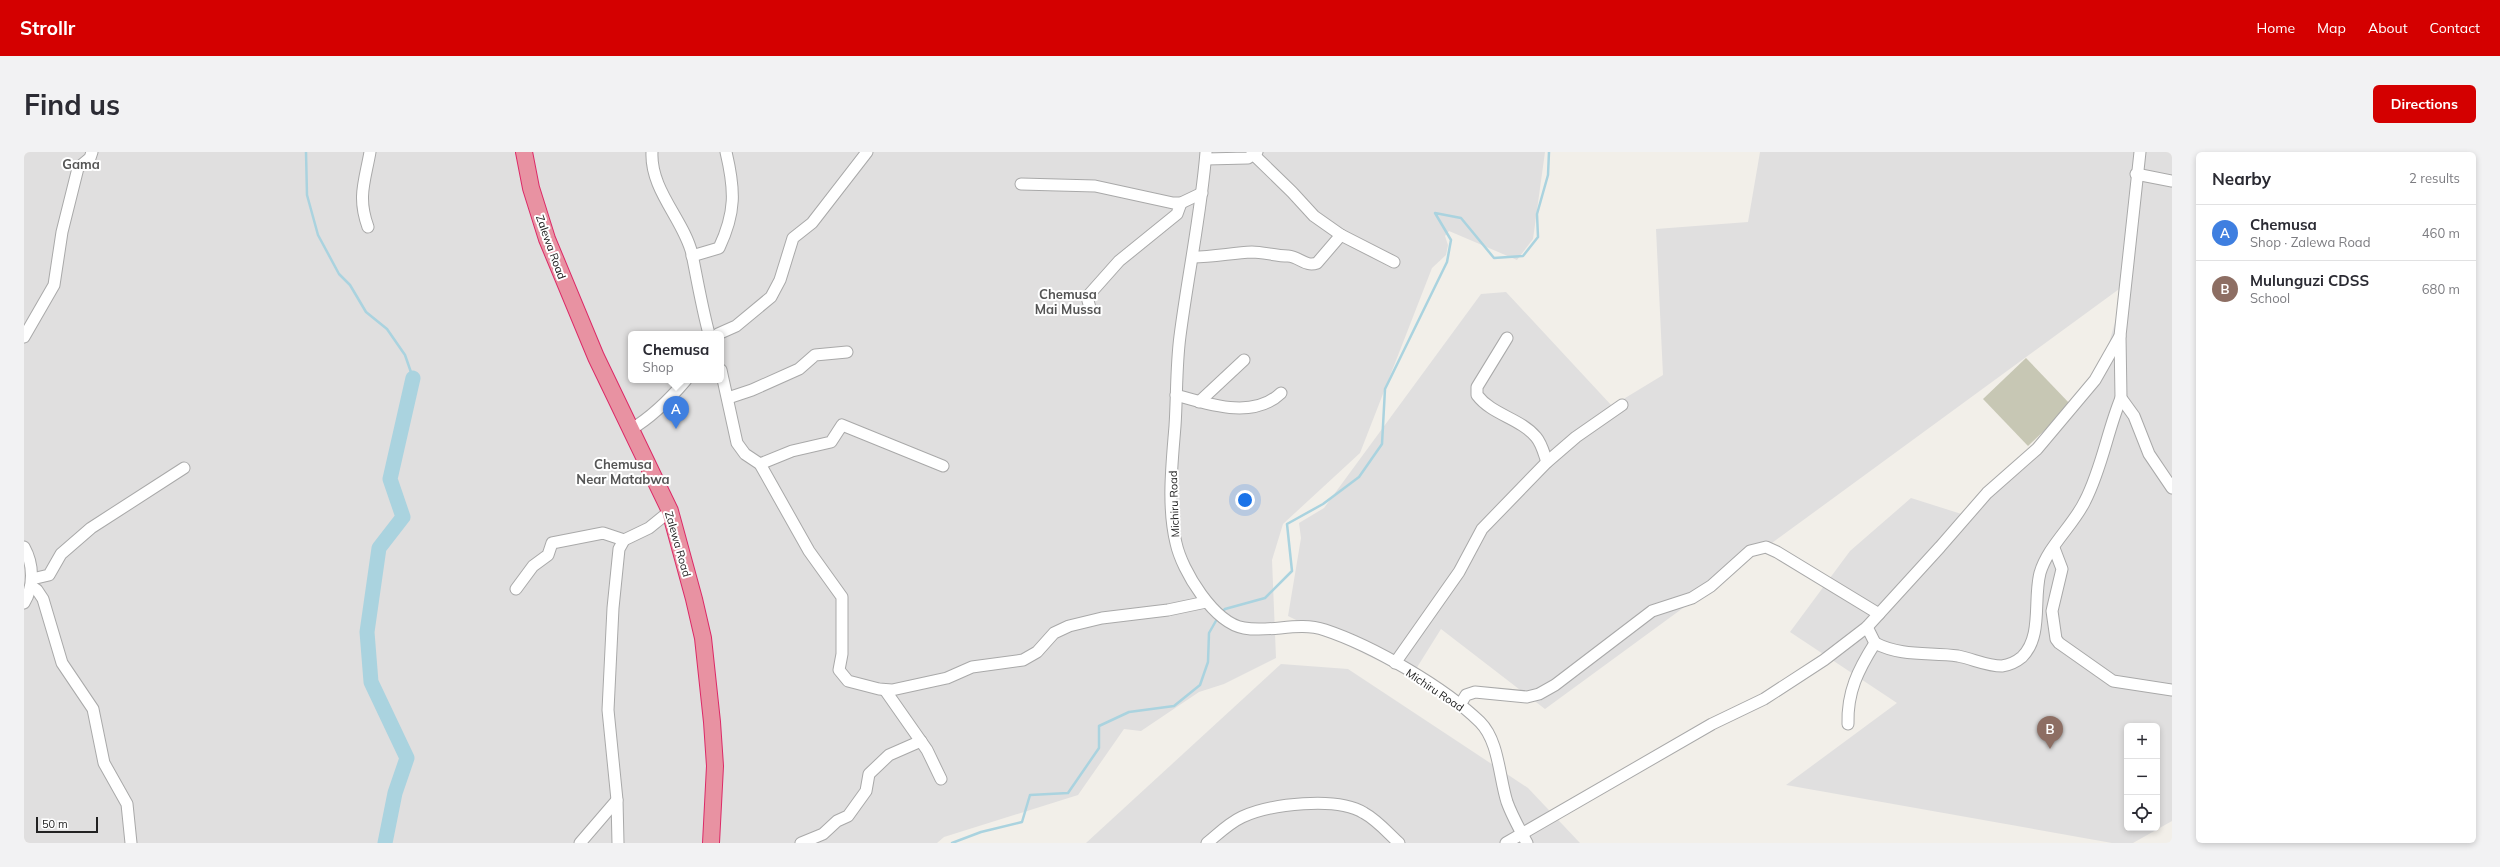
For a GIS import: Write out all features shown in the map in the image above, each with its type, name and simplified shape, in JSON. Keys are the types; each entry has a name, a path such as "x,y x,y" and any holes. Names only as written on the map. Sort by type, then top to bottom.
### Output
{"highway":[{"name":"Zalewa Road","path":"524,152 531,188 547,239 580,322 630,430 670,511 694,599 709,680 715,766 711,843"}],"street":[{"path":"24,337 54,285 62,232 78,168 90,158 92,152"},
{"path":"368,227 363,214 361,195 370,152"},
{"path":"652,152 652,163 658,185 692,256 708,331"},
{"path":"692,256 719,248 729,228 734,200 726,152"},
{"path":"724,331 736,326 771,297 780,280 793,238 812,223 867,152"},
{"path":"1867,627 1875,643 1901,653 1960,656 1990,665 2013,664 2022,657 2032,642 2036,625 2036,597 2041,572 2054,548 2079,513 2092,486 2121,398 2120,336 2128,274 2136,174 2140,152"},
{"path":"1206,156 1242,158 1255,153 1314,216 1341,235 1394,262"},
{"name":"Michiru Road","path":"1206,156 1193,257 1180,337 1176,395 1173,458 1173,526 1182,561 1206,602 1225,620 1236,626 1258,629 1314,627 1366,647 1430,683 1460,705 1482,724 1490,737 1508,804 1525,839"},
{"path":"2136,174 2172,181"},
{"path":"1021,184 1095,186 1173,203 1180,203 1202,193"},
{"path":"1090,308 1087,297 1095,286 1125,256 1177,214 1180,203"},
{"path":"1193,257 1216,257 1253,252 1295,257 1307,264 1312,265 1317,263 1341,235"},
{"path":"1506,843 1525,839 1712,724 1764,699 1824,660 1867,627 1940,547 1986,493 2037,449 2095,380 2120,336"},
{"path":"1507,338 1477,387 1477,395 1492,409 1512,419 1532,432 1541,445 1547,462"},
{"path":"728,398 752,390 799,369 815,355 847,352"},
{"path":"1200,402 1244,360"},
{"path":"724,382 737,443 745,454 760,464 809,551 842,597 842,654 839,670 848,680 885,690 947,678 972,667 1023,660 1037,652 1054,633 1069,626 1102,618 1168,610 1206,602"},
{"path":"630,430 643,422 669,400 683,383"},
{"path":"1176,395 1221,407 1248,407 1275,399 1281,393"},
{"path":"2121,398 2134,416 2149,454 2172,488"},
{"path":"1395,663 1459,572 1482,529 1547,462 1576,437 1622,405"},
{"path":"760,464 792,451 831,442 842,425 943,466"},
{"path":"31,582 49,575 61,554 91,528 184,468"},
{"path":"618,843 617,800 608,710 614,602 620,549 624,540 649,528 670,511"},
{"path":"516,589 534,566 548,555 552,543 603,533 624,540"},
{"path":"24,547 29,557 31,582 24,603"},
{"path":"1460,705 1466,695 1475,692 1527,697 1546,691 1610,646 1652,611 1699,594 1723,577 1750,551 1761,548 1777,552 1879,614"},
{"path":"2054,548 2062,569 2052,610 2056,639 2059,643 2113,681 2172,690"},
{"path":"31,582 43,598 62,663 93,709 104,763 127,804 132,843"},
{"path":"1848,724 1850,691 1856,675 1875,643"},
{"path":"885,690 920,741 941,779"},
{"path":"801,843 823,834 836,821 848,816 866,791 869,774 889,755 920,741"},
{"path":"580,843 617,800"},
{"path":"1208,843 1240,818 1256,812 1284,806 1329,805 1350,807 1365,813 1399,843"}],"shaded area":[{"path":"24,152 1545,152 1533,239 1517,260 1449,231 1445,236 1448,245 1446,255 1432,268 1360,453 1283,524 1272,560 1276,658 1224,684 1199,692 1141,731 1124,729 1078,795 944,837 937,843 24,843"},
{"path":"1760,152 2172,152 2172,821 2160,828 2160,723 2124,723 2124,831 2154,831 2133,843 2112,843 1786,785 1897,703 1790,632 1850,551 1911,498 1971,517 2097,385 2126,284 1545,709 1441,629 1411,677 1288,616 1301,538 1299,523 1324,508 1481,294 1506,292 1612,406 1663,375 1656,229 1748,222"},
{"path":"2026,358 2071,405 2028,446 1983,399"},
{"path":"1281,664 1348,669 1528,788 1580,843 1086,843"}],"waterway":[{"path":"306,152 307,195 318,235 339,274 350,285 366,312 387,329 405,355 413,378"},
{"path":"1222,612 1225,609 1265,598 1292,571 1287,524 1323,504 1359,477 1382,444 1385,389 1447,262 1451,240 1435,213 1461,218 1494,258 1523,256 1538,237 1537,214 1548,175 1549,152"},
{"path":"385,843 395,793 407,758 371,682 367,632 379,548 403,517 390,479 413,378"},
{"path":"952,843 981,832 1022,822 1030,795 1068,793 1099,748 1099,726 1129,712 1174,706 1200,685 1208,662 1209,633 1217,619"}],"place":[{"name":"Chemusa","path":"676,429"},
{"name":"Mulunguzi CDSS","path":"2050,749"}],"district":[{"name":"Gama","path":"81,164"},
{"name":"Chemusa Mai Mussa","path":"1068,302"},
{"name":"Chemusa Near Matabwa","path":"623,472"}]}
